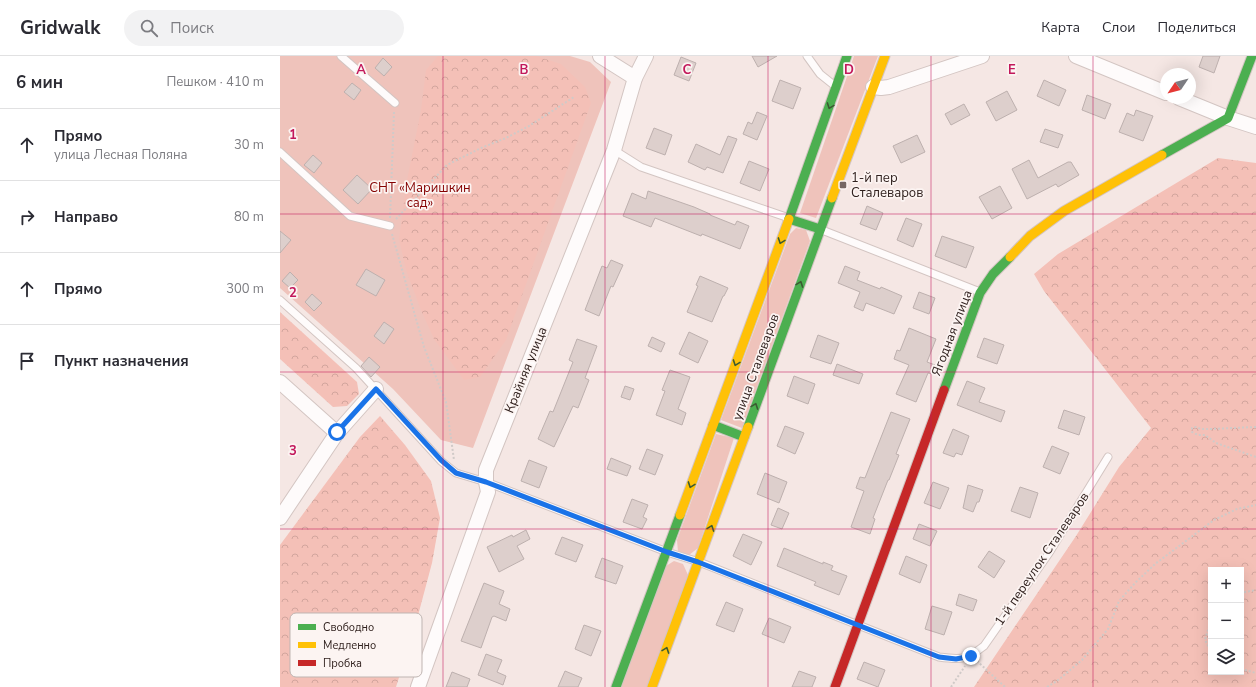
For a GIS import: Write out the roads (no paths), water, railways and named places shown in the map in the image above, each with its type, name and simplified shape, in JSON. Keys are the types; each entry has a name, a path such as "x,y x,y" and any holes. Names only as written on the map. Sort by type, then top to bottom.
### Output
{"main road":[{"name":"улица Сталеваров","path":"616,687 837,88 847,56"},
{"name":"улица Сталеваров","path":"652,687 885,56"},
{"path":"1228,118 1252,56"},
{"name":"Ягодная улица","path":"835,687 980,292 993,274 1030,236 1064,212 1228,118"},
{"path":"789,219 820,229"},
{"path":"713,425 744,437"}],"street":[{"path":"600,56 635,78"},
{"name":"Крайняя улица","path":"422,676 488,492 486,470 614,150 635,78 646,56"},
{"path":"873,87 889,87 982,56"},
{"path":"1076,56 1160,90"},
{"path":"1194,104 1228,118 1256,127"},
{"path":"280,382 337,432"},
{"path":"280,518 337,432 376,389"},
{"name":"Крайняя улица","path":"418,687 422,677"}],"lane":[{"path":"341,56 395,103"},
{"path":"807,56 820,74 837,88"},
{"path":"614,150 641,167 789,219"},
{"path":"280,152 350,216 390,226"},
{"path":"820,229 980,292"},
{"path":"280,300 356,368 441,460 456,473 486,482 858,624"},
{"name":"1-й переулок Сталеваров","path":"858,624 939,657 956,659 971,656 984,646 1049,553 1108,457"}],"place":[{"name":"1-й пер Сталеваров","path":"843,185"}],"park label":[{"name":"СНТ «Маришкин сад»","path":"420,196"}]}
